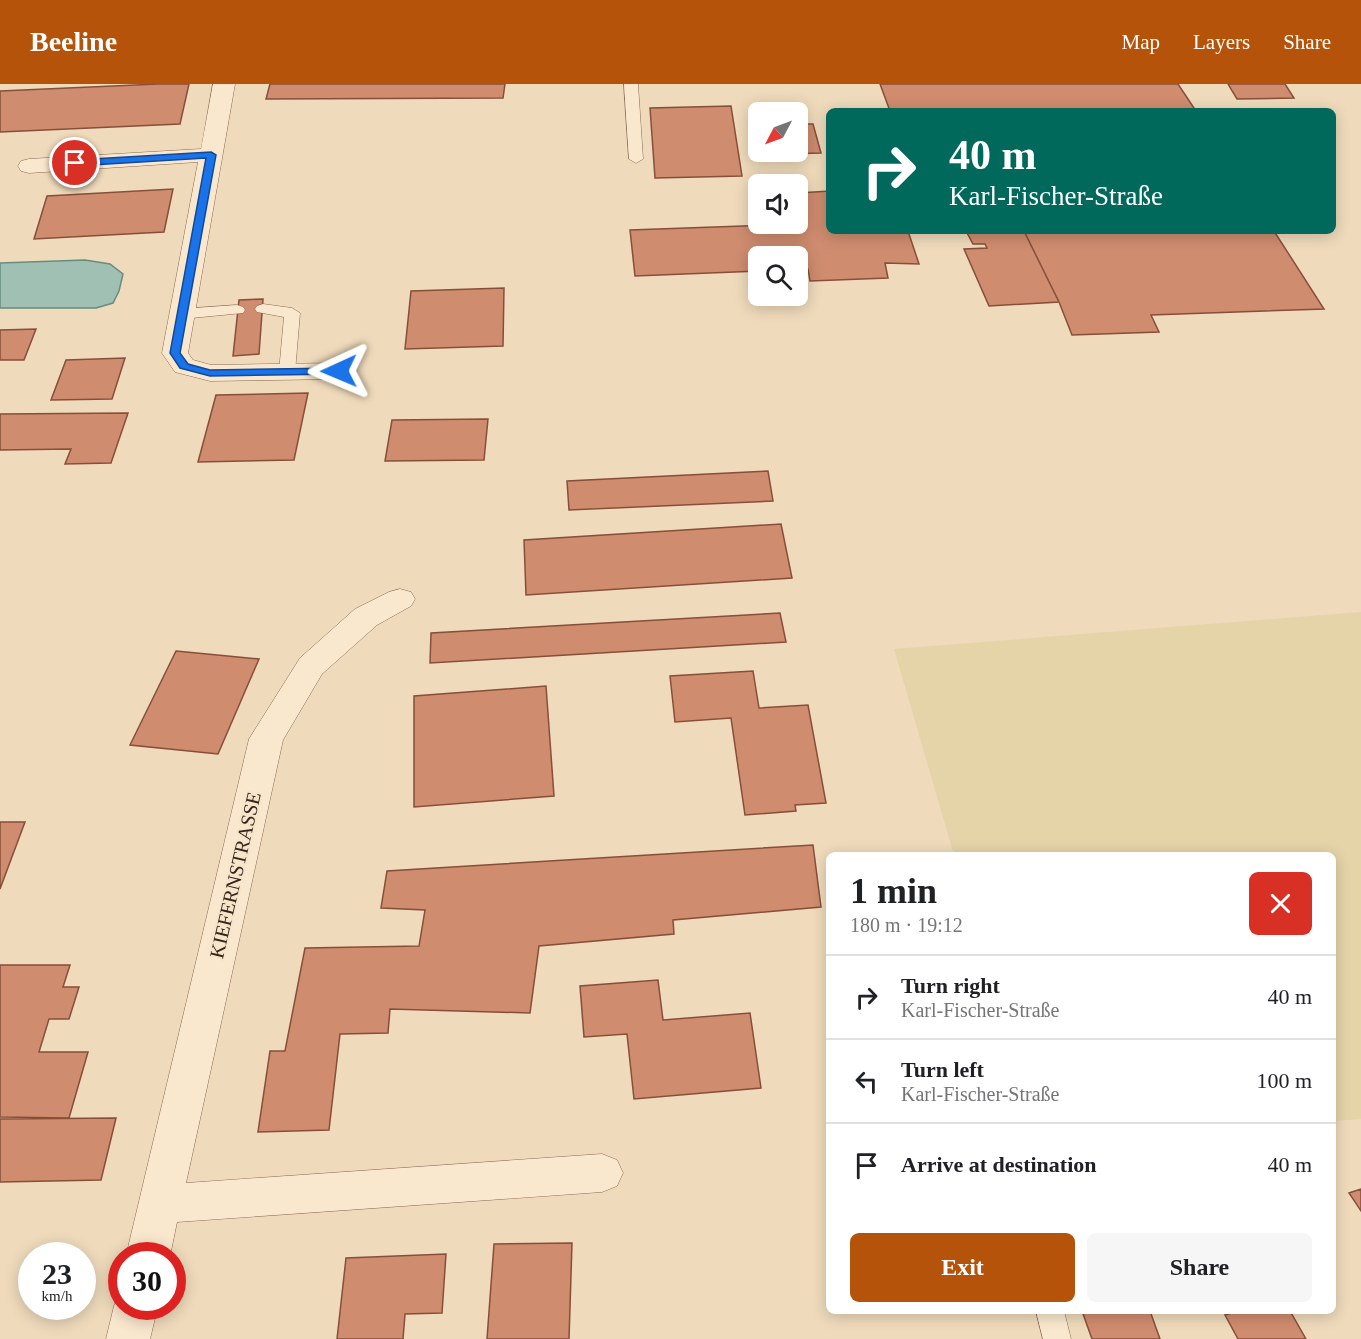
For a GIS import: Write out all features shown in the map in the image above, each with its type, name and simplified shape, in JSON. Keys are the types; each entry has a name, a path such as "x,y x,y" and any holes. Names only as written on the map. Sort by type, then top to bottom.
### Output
{"street":[{"path":"224,84 175,353 184,366 210,373 339,371"},
{"path":"29,166 211,155"},
{"name":"KIEFERNSTRASSE","path":"151,1242 266,739 311,666 366,617 400,599"},
{"path":"160,1204 602,1173"},
{"path":"128,1339 133,1320"}],"lane":[{"path":"631,84 636,159"},
{"path":"263,309 292,313 287,372"},
{"path":"181,314 237,310"},
{"path":"1051,1314 1057,1339"}],"shaded area":[{"path":"85,260 110,264 123,274 113,303 96,308 0,308 0,263"},
{"path":"1361,612 1361,1119 1336,1121 1336,852 953,852 894,649"}],"building":[{"path":"189,84 180,124 0,132 0,91"},
{"path":"270,84 505,84 503,98 266,99"},
{"path":"880,84 1178,84 1194,108 889,108"},
{"path":"1228,84 1285,84 1294,98 1237,99"},
{"path":"731,106 742,176 655,178 650,108"},
{"path":"808,124 813,124 821,153 808,153"},
{"path":"173,189 164,232 34,239 47,196"},
{"path":"826,191 826,234 909,234 919,264 885,263 888,278 810,281 808,246 748,246 748,271 635,276 630,230 748,226 748,234 808,234 808,192"},
{"path":"968,234 1025,234 1059,302 989,306 964,249 987,248 985,244 973,244"},
{"path":"1025,234 1276,234 1324,309 1151,315 1159,332 1072,335 1059,302"},
{"path":"504,288 503,346 405,349 411,291"},
{"path":"263,299 259,354 233,356 239,300"},
{"path":"36,329 24,360 0,360 0,330"},
{"path":"125,358 112,399 51,400 66,360"},
{"path":"308,393 294,460 198,462 216,395"},
{"path":"128,413 111,463 65,464 71,449 0,450 0,414"},
{"path":"488,419 484,460 385,461 392,420"},
{"path":"768,471 773,501 569,510 567,481"},
{"path":"781,524 792,578 526,595 524,540"},
{"path":"780,613 786,642 430,663 431,633"},
{"path":"176,651 259,659 218,754 130,745"},
{"path":"753,671 759,708 808,705 826,803 795,805 796,811 745,815 731,718 675,722 670,676"},
{"path":"546,686 554,796 414,807 414,696"},
{"path":"0,822 25,822 0,889"},
{"path":"813,845 821,907 673,920 674,934 539,946 530,1013 390,1009 388,1033 340,1034 329,1130 258,1132 270,1051 285,1051 305,948 419,946 425,910 381,908 387,871"},
{"path":"0,965 70,965 63,987 79,987 69,1019 49,1019 39,1052 88,1052 69,1118 0,1117"},
{"path":"658,980 663,1020 750,1013 761,1088 634,1099 627,1034 584,1037 580,986"},
{"path":"116,1118 101,1180 0,1182 0,1119"},
{"path":"1361,1189 1361,1211 1349,1193"},
{"path":"572,1243 569,1339 487,1339 494,1244"},
{"path":"446,1254 442,1313 405,1314 403,1339 337,1339 346,1258"},
{"path":"1083,1314 1151,1314 1160,1339 1092,1339"},
{"path":"1292,1314 1306,1339 1238,1339 1225,1315"}],"route":[{"path":"75,163 211,155 175,353 184,366 210,373 339,371"}]}
